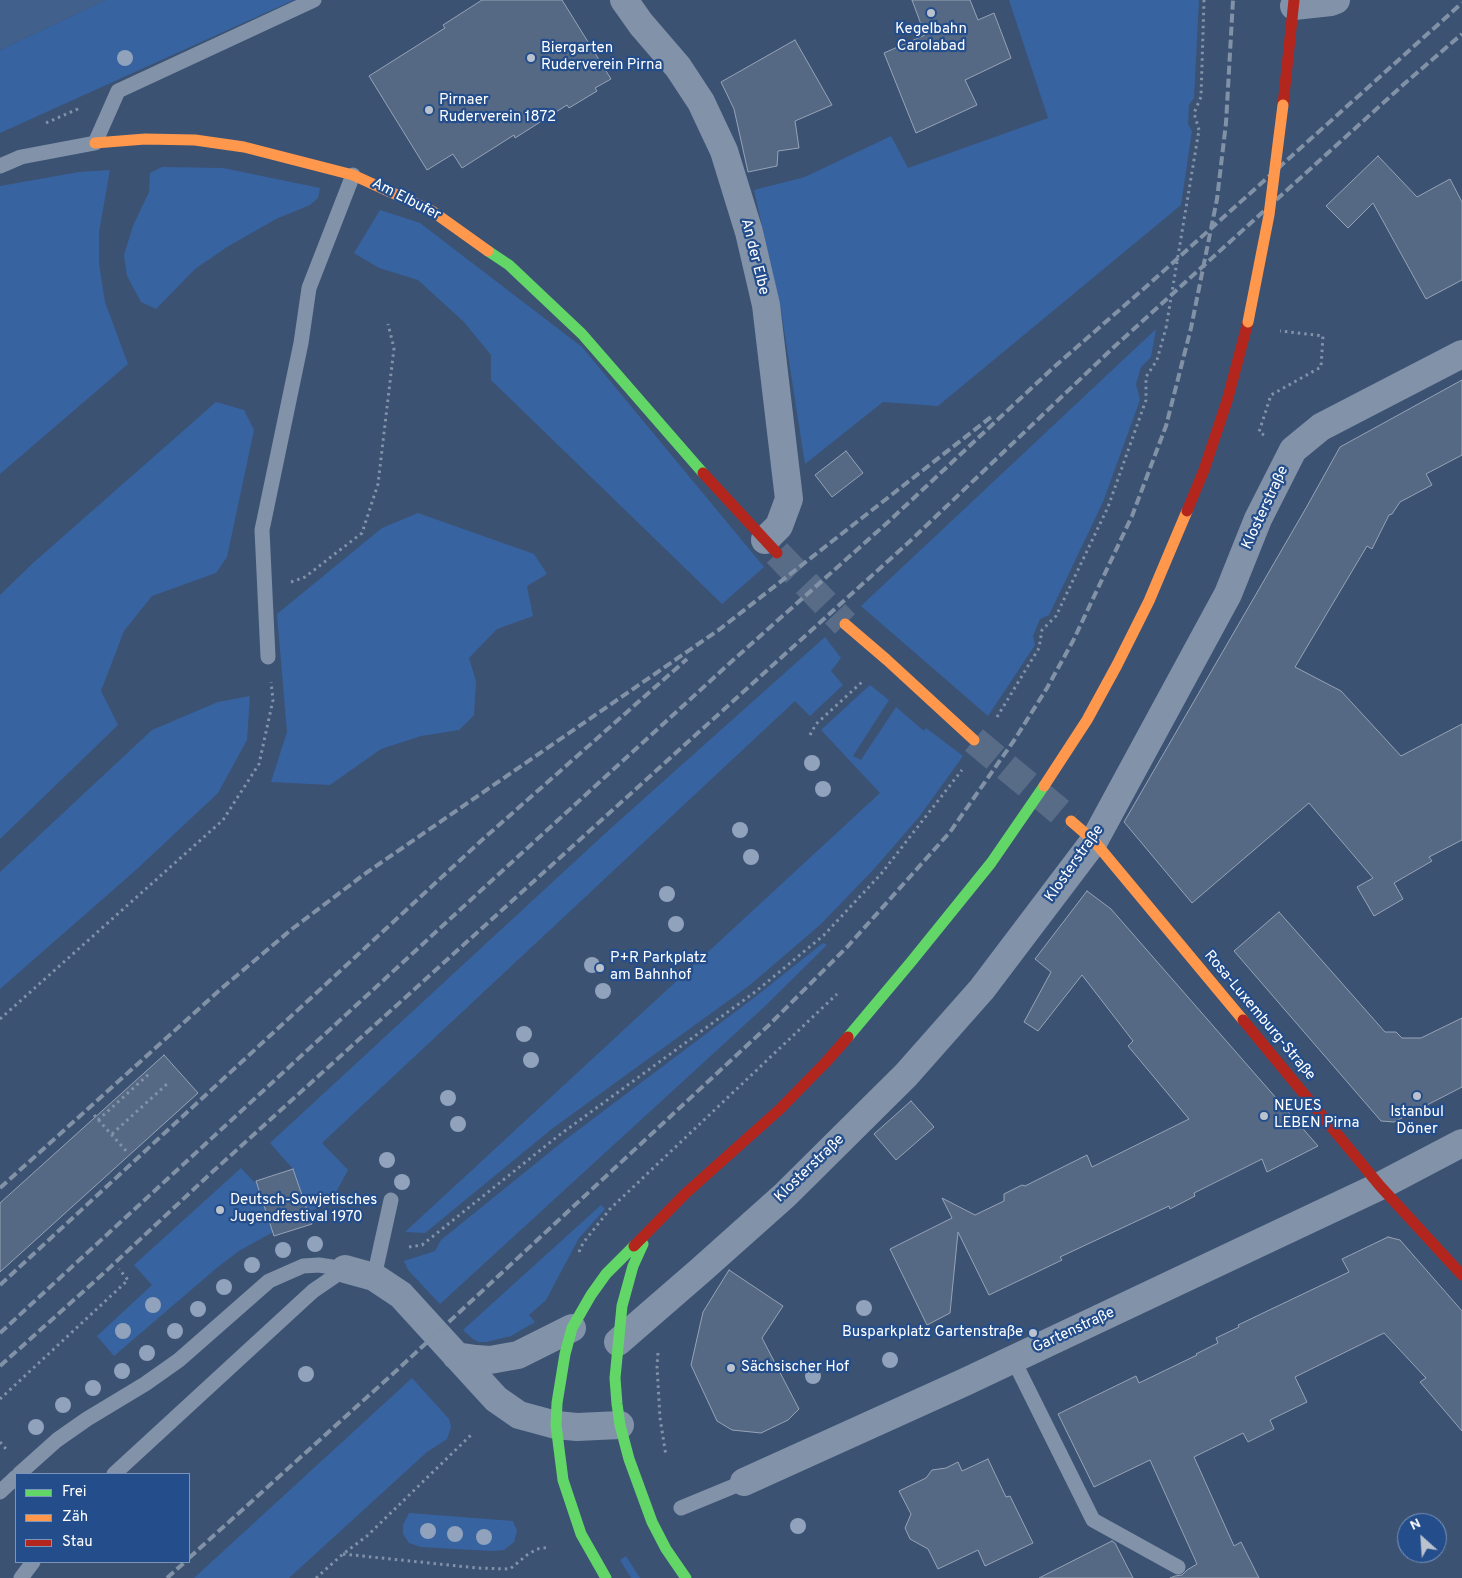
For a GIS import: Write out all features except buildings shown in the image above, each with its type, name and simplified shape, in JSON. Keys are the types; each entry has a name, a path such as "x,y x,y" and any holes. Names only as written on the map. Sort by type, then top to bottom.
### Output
{"main road":[{"path":"606,1578 590,1551 574,1516 563,1480 556,1425 565,1354 572,1328 591,1295 606,1274 686,1193 780,1109 826,1062 912,962 991,863 1054,771 1117,665 1149,601 1174,544 1204,470 1227,401 1248,322 1269,215 1294,3"},
{"name":"Am Elbufer","path":"95,143 145,139 196,140 244,147 354,175 432,211 509,265 582,334 711,483 771,546"},
{"path":"846,624 974,740"},
{"name":"Rosa-Luxemburg-Straße","path":"1071,821 1094,841 1380,1186 1462,1275"},
{"path":"648,1231 633,1266 622,1306 616,1378 620,1425 629,1459 652,1522 666,1549 686,1578"}],"street":[{"name":"An der Elbe","path":"624,0 640,24 678,67 701,102 724,151 749,232 766,305 789,498 771,546"},
{"path":"1294,3 1332,2 1336,0"},
{"name":"Klosterstraße","path":"618,1342 785,1195 906,1075 982,989 1094,841 1228,594 1258,519 1293,450 1322,427 1462,354"},
{"name":"Gartenstraße","path":"744,1482 1013,1359 1380,1186 1462,1143"},
{"path":"344,1269 374,1277 401,1295 496,1399 510,1410 519,1415 556,1425 578,1427 620,1425"},
{"path":"456,1356 490,1360 518,1355 572,1328"}],"lane":[{"path":"95,143 118,91 314,0"},
{"name":"Am Elbufer","path":"0,166 22,157 95,143"},
{"path":"268,657 262,530 301,343 309,288 354,175"},
{"path":"374,1277 391,1200"},
{"path":"20,1473 57,1440 179,1360 269,1280 303,1266 319,1265 344,1269"},
{"path":"115,1473 312,1290 344,1269"},
{"path":"1013,1359 1093,1520 1178,1567"},
{"path":"0,1492 15,1478"},
{"name":"Gartenstraße","path":"681,1508 744,1482"},
{"path":"21,1578 32,1563"}],"path":[{"path":"995,720 1039,648 1042,630 1056,616 1108,507 1146,400 1146,377 1157,360 1166,328 1199,130 1194,113 1201,97 1204,0"},
{"path":"37,127 118,91"},
{"path":"265,592 305,577 362,533 378,484 394,348 388,324"},
{"path":"1261,424 1271,395 1321,367 1323,336 1275,330"},
{"path":"0,1019 224,820 259,764 273,700 268,657"},
{"path":"810,735 816,724 860,684"},
{"path":"382,1243 400,1249 422,1245 558,1136 771,979 824,935 881,874 963,769"},
{"path":"576,1260 583,1243 610,1209 839,992"},
{"path":"98,1120 150,1073"},
{"path":"112,1134 168,1084"},
{"path":"94,1115 128,1153"},
{"path":"0,1399 128,1280 119,1269"},
{"path":"659,1348 657,1366 660,1418 667,1464"},
{"path":"316,1578 367,1536 472,1435"},
{"path":"343,1554 477,1568 510,1569 537,1549"}],"shaded area":[{"path":"0,0 106,0 0,50"},
{"path":"106,0 294,0 0,133 0,50"},
{"path":"1009,0 1199,0 1194,98 1189,105 1188,124 1192,131 1181,205 938,406 883,402 805,464 781,310 754,190 805,177 891,136 908,168 1048,118"},
{"path":"162,167 223,168 320,188 318,198 310,205 276,219 227,247 195,269 156,309 141,302 127,276 124,255 133,226 149,192 150,173"},
{"path":"110,170 99,232 99,264 105,302 128,364 0,474 0,186 79,172"},
{"path":"380,210 420,223 582,347 764,567 722,604 491,380 491,355 464,322 418,280 379,268 354,253"},
{"path":"1156,329 1151,357 1141,367 1136,384 1140,400 1103,502 1049,615 1040,619 1033,636 1035,645 988,716 861,606"},
{"path":"216,402 244,410 254,430 227,557 216,573 152,596 124,631 101,691 118,725 0,839 0,595 33,563"},
{"path":"418,513 534,554 547,574 527,586 533,616 497,629 469,658 476,681 474,715 459,730 421,736 381,749 330,785 271,782 287,732 277,614 382,528"},
{"path":"825,637 841,658 831,671 843,685 810,716 795,701 322,1143 348,1170 330,1203 308,1212 293,1169 270,1143 610,829"},
{"path":"870,685 889,700 853,756 861,760 896,707 924,731 926,728 963,756 919,817 874,869 821,924 750,985 553,1128 425,1233 405,1232 880,793 821,730"},
{"path":"250,696 247,740 218,793 137,869 0,989 0,872 152,730 218,702"},
{"path":"823,943 827,945 763,1008 440,1304 408,1270 404,1261 435,1251 441,1240 561,1143 755,997"},
{"path":"241,1168 254,1182 256,1181 273,1232 239,1251 219,1266 114,1356 97,1336 152,1285 134,1265"},
{"path":"601,1205 605,1209 579,1238 546,1300 529,1315 535,1322 511,1336 486,1342 479,1342 473,1339 463,1330"},
{"path":"412,1378 449,1419 451,1427 447,1439 427,1452 289,1578 194,1578"},
{"path":"409,1513 513,1521 517,1531 514,1542 504,1550 421,1547 409,1543 403,1534 403,1525"},
{"path":"626,1556 640,1578 631,1578 620,1560"}],"tunnel":[{"path":"777,553 845,624"},
{"path":"974,740 1071,821"}],"railway":[{"path":"190,1557 396,1371 769,1025 848,946 950,832 1015,739 1047,688 1073,641 1132,516 1166,426 1191,328 1217,199 1226,123 1233,0"},
{"path":"0,1333 731,662 887,523 1054,367 1462,3"},
{"path":"0,1366 909,542 1115,346 1404,84 1462,34"},
{"path":"0,1188 222,988 292,929 366,873 720,629 991,417"},
{"path":"0,1285 482,840 687,659"},
{"path":"167,1578 184,1563"}],"traffic: fast":[{"path":"488,251 509,265 582,334 703,473"},
{"path":"848,1037 991,863 1044,786"},
{"path":"643,1244 633,1266 622,1306 615,1378 617,1404 620,1425 629,1459 652,1522 666,1549 686,1578"},
{"path":"606,1578 581,1534 563,1480 556,1425 557,1403 565,1354 572,1328 591,1295 606,1274 634,1246"}],"traffic: slow":[{"path":"1248,322 1269,215 1283,105"},
{"path":"95,143 145,139 195,140 244,147 353,175 432,211 488,251"},
{"path":"1044,786 1087,720 1117,665 1149,601 1187,511"},
{"path":"845,624 974,740"},
{"path":"1071,821 1094,841 1243,1020"}],"traffic: jam":[{"path":"1283,105 1294,0"},
{"path":"1187,511 1204,470 1227,401 1248,322"},
{"path":"703,473 777,553"},
{"path":"1243,1020 1380,1186 1462,1275"},
{"path":"634,1246 686,1193 780,1109 848,1037"}],"place":[{"name":"Kegelbahn Carolabad","path":"931,13"},
{"name":"Biergarten Ruderverein Pirna","path":"531,58"},
{"name":"Pirnaer Ruderverein 1872","path":"429,110"},
{"name":"P+R Parkplatz am Bahnhof","path":"600,968"},
{"name":"Istanbul Döner","path":"1417,1096"},
{"name":"NEUES LEBEN Pirna","path":"1264,1116"},
{"name":"Deutsch-Sowjetisches Jugendfestival 1970","path":"220,1210"},
{"name":"Busparkplatz Gartenstraße","path":"1033,1333"},
{"name":"Sächsischer Hof","path":"731,1368"}]}
